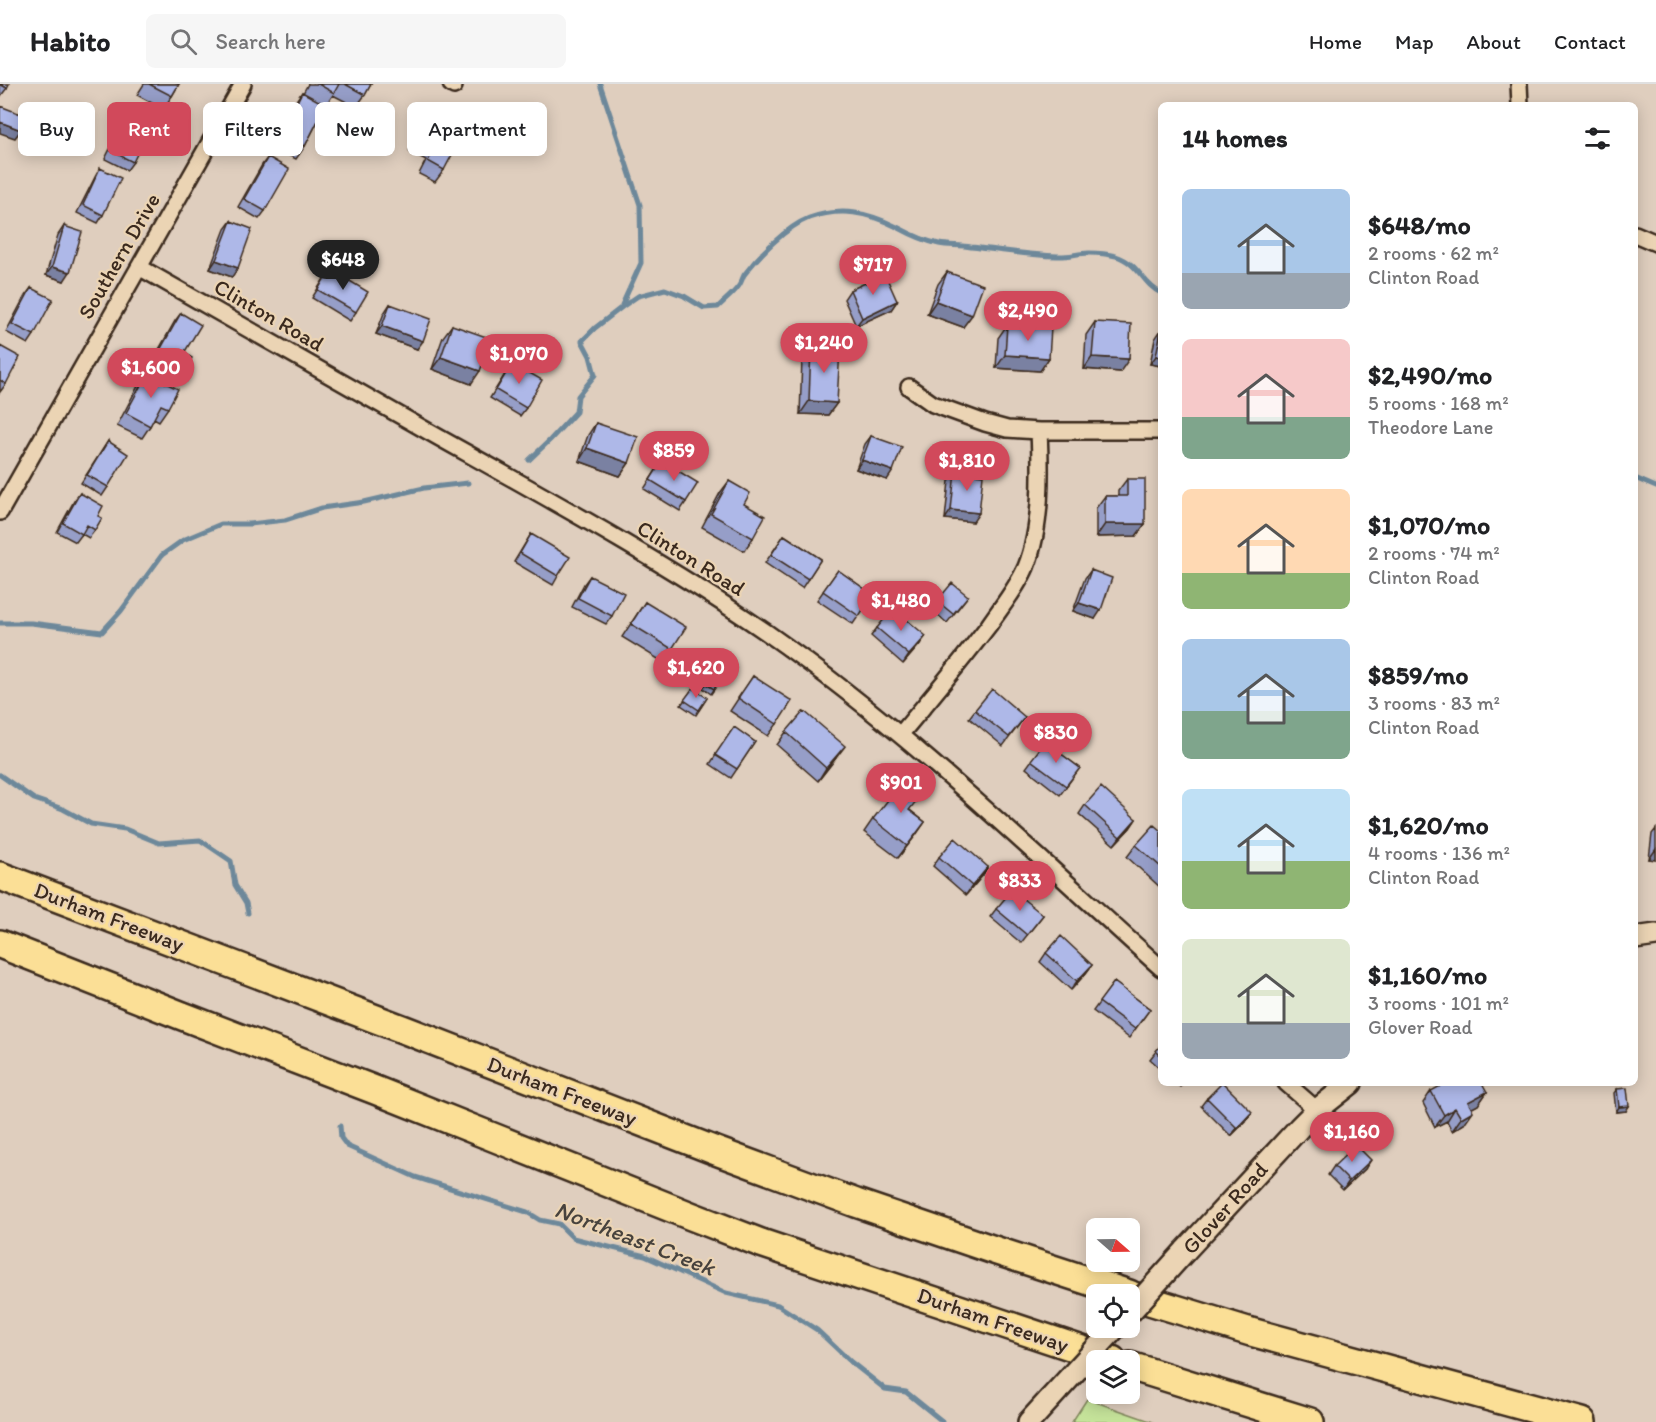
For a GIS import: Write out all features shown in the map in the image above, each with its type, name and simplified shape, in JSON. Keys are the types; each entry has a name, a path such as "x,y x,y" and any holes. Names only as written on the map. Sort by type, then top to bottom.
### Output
{"highway":[{"name":"Durham Freeway","path":"0,876 716,1151 856,1203 1096,1284"},
{"name":"Durham Freeway","path":"0,944 761,1243 1086,1351"},
{"name":"Durham Freeway","path":"1140,1298 1251,1332 1582,1422"},
{"path":"1140,1369 1310,1422"}],"street":[{"name":"Southern Drive","path":"0,512 243,84"},
{"path":"1519,84 1520,102"},
{"path":"1638,235 1656,243"},
{"name":"Clinton Road","path":"139,267 585,519 766,633 844,690 900,735 1158,965"},
{"path":"909,387 933,404 1007,429 1158,431"},
{"path":"900,735 982,634 1020,580 1036,528 1039,431"},
{"path":"1638,938 1656,935"},
{"path":"1289,1086 1317,1110"},
{"name":"Glover Road","path":"1140,1301 1282,1145 1317,1110 1347,1086"},
{"path":"1029,1422 1106,1338"}],"green space":[{"path":"1086,1401 1086,1404 1101,1404 1153,1422 1072,1422"}],"building":[{"path":"149,84 179,84 172,96"},
{"path":"318,84 339,84 334,93"},
{"path":"345,84 371,84 365,95"},
{"path":"302,92 320,102 315,102 315,126 305,146 303,145 303,102 297,102"},
{"path":"0,106 18,113 18,129 0,122"},
{"path":"121,156 136,156 133,162"},
{"path":"431,156 451,156 444,170 428,161"},
{"path":"268,157 289,169 265,211 244,199"},
{"path":"100,168 121,178 103,215 83,205"},
{"path":"231,221 252,229 238,268 216,260"},
{"path":"64,226 82,232 70,272 52,267"},
{"path":"330,269 368,292 356,312 318,290"},
{"path":"947,272 983,285 972,315 936,301"},
{"path":"885,274 897,301 862,318 850,290"},
{"path":"31,288 53,299 34,335 12,324"},
{"path":"390,304 431,319 423,341 382,326"},
{"path":"181,313 201,325 184,353 192,358 186,367 159,352"},
{"path":"1095,322 1131,324 1129,359 1092,357"},
{"path":"452,325 492,339 480,371 441,357"},
{"path":"1007,325 1051,328 1049,358 1005,355"},
{"path":"0,346 20,357 6,384 0,380"},
{"path":"811,346 840,348 837,403 809,401"},
{"path":"512,363 542,380 526,408 496,390"},
{"path":"147,374 178,389 168,408 161,405 150,426 126,413"},
{"path":"596,423 638,437 629,463 587,448"},
{"path":"871,436 902,447 893,471 862,460"},
{"path":"108,441 128,454 108,487 87,475"},
{"path":"662,461 698,483 686,502 650,480"},
{"path":"955,472 983,475 979,513 951,510"},
{"path":"1127,479 1145,479 1145,524 1105,524 1105,496 1127,496"},
{"path":"729,481 750,493 744,504 765,516 753,538 711,514"},
{"path":"80,493 103,506 98,516 102,518 95,530 87,525 82,534 63,523"},
{"path":"531,534 570,557 558,576 520,553"},
{"path":"784,535 821,559 808,579 771,555"},
{"path":"838,570 873,595 859,616 823,591"},
{"path":"1091,570 1112,578 1101,610 1079,603"},
{"path":"590,576 624,593 612,616 578,598"},
{"path":"952,583 968,596 953,614 937,601"},
{"path":"645,602 686,627 672,649 631,624"},
{"path":"893,608 926,636 909,655 877,628"},
{"path":"718,666 726,672 714,689 706,684"},
{"path":"753,676 792,701 777,724 738,698"},
{"path":"693,688 707,698 699,710 684,700"},
{"path":"992,689 1025,717 1009,737 975,710"},
{"path":"804,711 845,746 826,768 786,732"},
{"path":"734,727 755,742 737,769 715,755"},
{"path":"1045,742 1080,768 1066,786 1031,760"},
{"path":"903,781 921,795 909,810 925,822 907,846 873,819"},
{"path":"1101,787 1136,819 1120,837 1085,805"},
{"path":"1154,825 1158,828 1158,864 1136,845"},
{"path":"955,838 988,867 972,886 939,857"},
{"path":"1012,890 1043,915 1027,935 996,909"},
{"path":"1061,936 1092,965 1077,981 1046,953"},
{"path":"1114,982 1150,1009 1135,1029 1099,1002"},
{"path":"1219,1086 1226,1086 1252,1112 1237,1128 1207,1098"},
{"path":"1440,1086 1484,1086 1487,1092 1468,1102 1473,1111 1461,1118 1455,1108 1444,1115 1431,1091"},
{"path":"1627,1088 1629,1106 1619,1107 1617,1089"},
{"path":"1356,1145 1371,1160 1349,1181 1334,1166"}],"waterway":[{"path":"600,84 640,205 641,263 622,305"},
{"path":"529,460 576,412 578,396 595,375 590,356 582,341 595,328 638,296 665,289 684,296 704,308 718,307 736,290 750,267 773,243 791,228 809,218 832,213 854,213 875,218 933,243 943,245 1025,254 1065,256 1089,253 1116,256 1130,264 1149,285 1158,291"},
{"path":"1638,479 1656,487"},
{"path":"0,623 31,623 102,632 121,611 162,555 183,540 221,524 250,524 285,520 322,508 364,502 424,488 468,483"},
{"name":"Northeast Creek","path":"0,775 34,799 63,809 91,824 125,829 159,843 200,840 231,861 235,885 246,903 248,913"},
{"name":"Northeast Creek","path":"340,1126 341,1138 347,1146 415,1177 527,1212 540,1220 559,1224 573,1238 645,1256 726,1293 778,1305 817,1330 851,1362 885,1389 906,1392 942,1421"}]}
